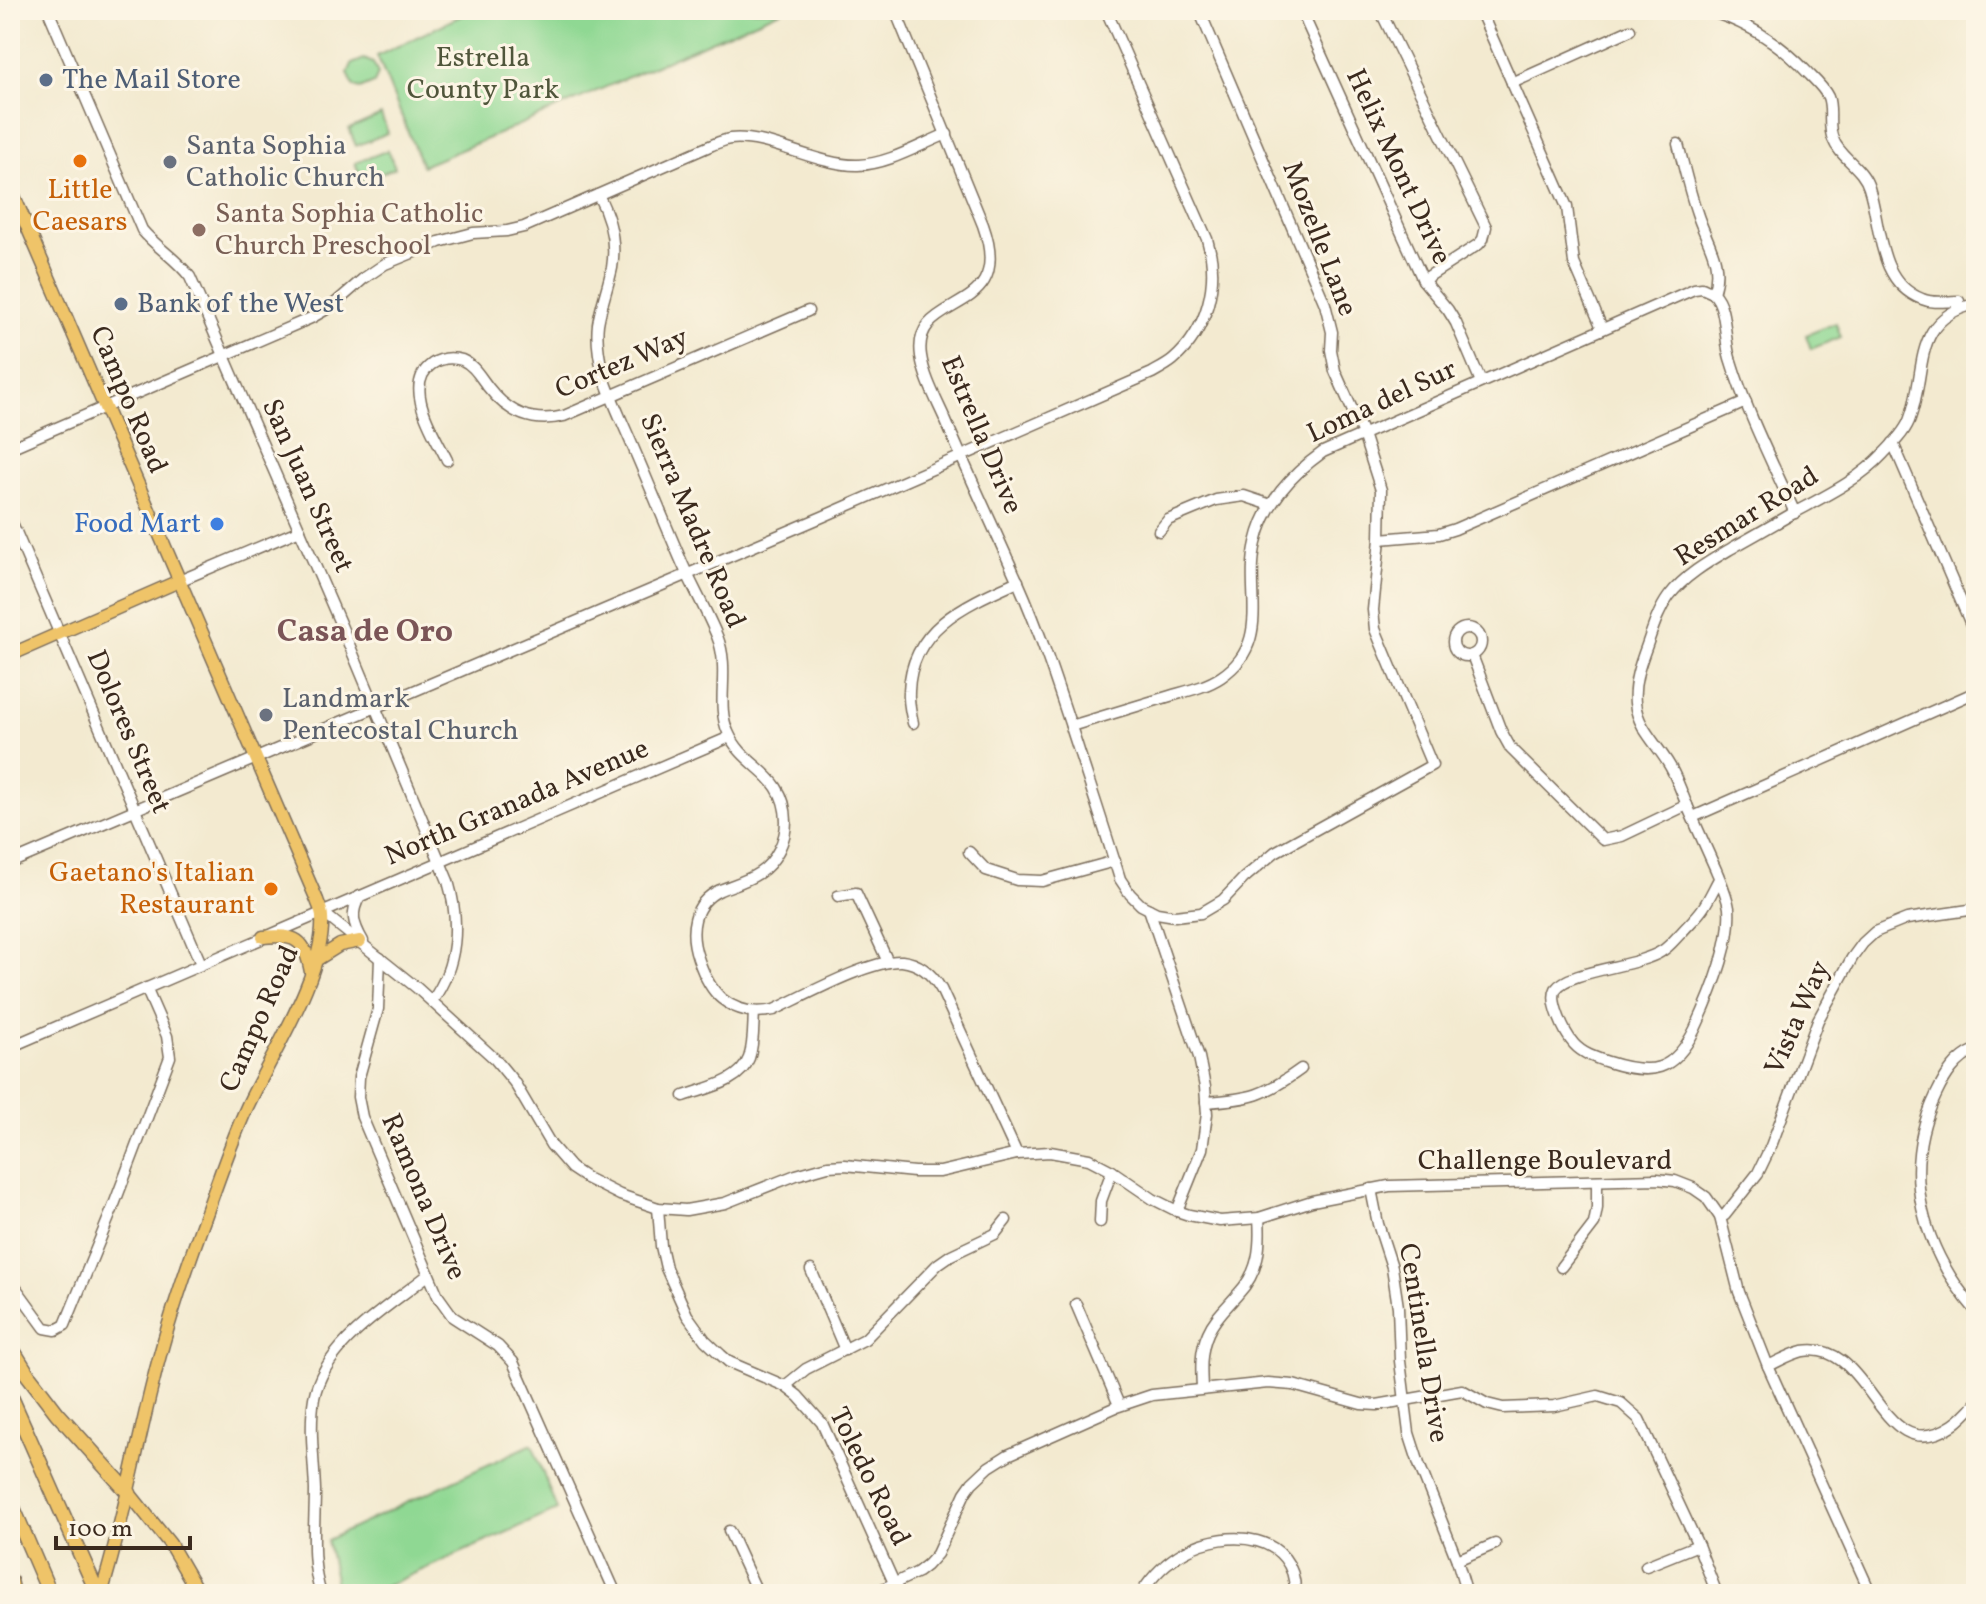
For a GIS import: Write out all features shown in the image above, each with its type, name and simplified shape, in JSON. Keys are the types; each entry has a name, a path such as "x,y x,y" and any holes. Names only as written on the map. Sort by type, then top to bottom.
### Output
{"highway":[{"path":"10,1346 57,1413 129,1493"},
{"path":"10,1395 100,1594"},
{"path":"10,1501 50,1594"},
{"path":"10,1580 13,1594"}],"main road":[{"name":"Campo Road","path":"10,187 322,912 321,936 314,966 233,1138 168,1322 129,1493 100,1594"},
{"path":"10,655 179,581"},
{"path":"263,937 296,938 314,966 340,945 363,944"},
{"path":"129,1493 170,1544 199,1594"}],"street":[{"name":"San Juan Street","path":"48,10 142,230 190,277 440,861 454,904 455,942 445,980 432,1001"},
{"name":"Estrella Drive","path":"895,10 983,225 990,253 989,273 982,285 971,296 942,312 923,333 920,346 923,365 1018,581 1052,668 1120,879 1130,894 1149,909"},
{"path":"10,863 961,457 1171,363 1188,344 1207,309 1212,287 1212,255 1202,225 1106,10"},
{"name":"Mozelle Lane","path":"1149,909 1175,916 1193,915 1209,909 1275,852 1432,765 1375,629 1373,610 1381,490 1363,434 1335,371 1332,332 1325,304 1199,10"},
{"name":"Helix Mont Drive","path":"1301,10 1423,280 1456,323 1481,382"},
{"path":"1380,10 1486,227 1479,244 1423,280"},
{"path":"1480,10 1567,207 1574,263 1602,328"},
{"path":"1705,10 1724,15 1764,35 1793,56 1818,83 1829,100 1829,125 1833,140 1870,188 1891,273 1909,292 1923,300 1959,301 1958,309"},
{"path":"1512,83 1630,30"},
{"path":"10,448 324,311 385,264 439,242 473,233 524,227 729,139 764,143 837,164 859,165 882,161 947,134"},
{"path":"1678,144 1697,215 1715,256 1717,281 1713,293 1721,306 1729,355 1746,402 1795,513"},
{"name":"Sierra Madre Road","path":"598,195 608,216 613,248 597,332 600,363 611,395 720,645 724,664 723,715 730,737"},
{"name":"Loma del Sur","path":"1071,726 1211,683 1234,666 1245,651 1254,627 1253,558 1259,532 1271,505 1290,480 1323,452 1694,289 1702,288 1713,293"},
{"name":"Resmar Road","path":"1719,879 1703,908 1665,950 1642,960 1569,979 1558,986 1554,995 1558,1016 1574,1044 1589,1056 1628,1069 1652,1071 1671,1061 1687,1045 1709,999 1729,931 1728,904 1719,879 1673,770 1641,725 1635,702 1637,673 1659,613 1670,595 1701,566 1833,493 1866,471 1907,425 1917,396 1923,349 1936,326 1958,309 1976,304"},
{"name":"Cortez Way","path":"447,460 425,415 419,393 423,374 436,362 454,358 467,363 491,391 515,412 547,420 564,416 808,311"},
{"path":"1380,539 1439,534 1455,529 1746,402"},
{"path":"1893,443 1976,636"},
{"path":"1159,531 1168,520 1216,500 1244,496 1271,505"},
{"name":"Dolores Street","path":"10,518 201,964"},
{"path":"179,581 300,530"},
{"path":"913,723 908,694 911,670 930,635 958,610 1018,581"},
{"path":"1472,655 1511,749 1603,840 1622,836 1687,805"},
{"path":"1693,817 1976,692"},
{"path":"730,737 779,791 785,809 784,836 778,851 764,869 714,894 704,902 697,914 692,935 701,966 713,990 730,1004 754,1012 774,1010 856,972 888,962 912,963 937,982 1017,1154"},
{"name":"North Granada Avenue","path":"10,1047 730,737"},
{"path":"969,852 986,870 1017,880 1042,881 1115,861"},
{"path":"838,896 856,893 888,962"},
{"path":"360,896 352,917 363,944"},
{"path":"1149,909 1199,1057 1206,1102 1202,1149 1177,1211"},
{"name":"Vista Way","path":"1720,1217 1725,1215 1758,1173 1818,1020 1863,943 1875,932 1907,919 1976,909"},
{"name":"Challenge Boulevard","path":"322,912 432,1001 487,1052 507,1073 551,1145 571,1168 620,1195 658,1208 686,1210 725,1203 828,1166 940,1172 1017,1154 1050,1152 1089,1159 1177,1211 1220,1221 1259,1218 1312,1201 1389,1186 1657,1179 1675,1181 1699,1192 1720,1217"},
{"name":"Ramona Drive","path":"380,958 378,1009 358,1083 358,1103 367,1129 438,1296 453,1317 498,1346 513,1362 616,1594"},
{"path":"10,1280 45,1328 60,1329 67,1322 170,1057 167,1036 146,988"},
{"path":"684,1096 726,1081 741,1071 750,1055 754,1012"},
{"path":"1976,1050 1954,1064 1931,1105 1919,1151 1918,1182 1922,1214 1932,1244 1955,1286 1976,1311"},
{"path":"1206,1102 1240,1100 1263,1093 1301,1069"},
{"path":"1100,1222 1101,1201 1112,1171"},
{"path":"1561,1267 1594,1224 1597,1181"},
{"name":"Centinella Drive","path":"1371,1189 1392,1267 1398,1307 1404,1401 1413,1448 1457,1560 1467,1594"},
{"name":"Toledo Road","path":"658,1208 666,1268 692,1324 712,1348 729,1362 785,1386 822,1423 897,1589"},
{"path":"1720,1217 1739,1292 1768,1366 1871,1594"},
{"path":"1202,1388 1204,1343 1218,1315 1246,1285 1255,1268 1261,1240 1259,1218"},
{"path":"785,1386 806,1369 865,1339 938,1264 995,1234 1006,1220"},
{"path":"811,1270 845,1350"},
{"path":"321,1594 315,1565 313,1419 317,1388 330,1360 343,1344 428,1275"},
{"path":"1076,1304 1119,1405"},
{"path":"1768,1366 1809,1351 1844,1361 1898,1427 1916,1434 1931,1434 1945,1429 1976,1403"},
{"path":"872,1594 897,1589 937,1554 972,1483 1008,1455 1119,1405 1152,1395 1268,1383 1293,1385 1361,1404 1377,1405 1462,1390 1487,1404 1503,1408 1554,1406 1598,1396 1621,1403 1639,1419 1698,1545 1717,1594"},
{"path":"729,1531 758,1594"},
{"path":"1141,1594 1159,1571 1186,1550 1214,1541 1238,1539 1263,1541 1285,1557 1292,1571 1295,1594"},
{"path":"1457,1560 1495,1544"},
{"path":"1646,1566 1698,1545"}],"green space":[{"name":"Estrella County Park","path":"473,10 783,10 422,166 377,56"},
{"path":"364,59 373,63 378,74 374,83 360,89 354,87 348,73 352,64"},
{"path":"381,115 388,133 356,146 349,129"},
{"path":"388,150 395,168 363,181 355,163"},
{"path":"1836,323 1841,337 1811,349 1806,335"},
{"path":"532,1444 557,1510 368,1594 338,1594 327,1540"}],"place":[{"name":"The Mail Store","path":"46,80"},
{"name":"Little Caesars","path":"80,161"},
{"name":"Santa Sophia Catholic Church","path":"170,162"},
{"name":"Santa Sophia Catholic Church Preschool","path":"199,230"},
{"name":"Bank of the West","path":"121,304"},
{"name":"Food Mart","path":"217,524"},
{"name":"Landmark Pentecostal Church","path":"266,715"},
{"name":"Gaetano's Italian Restaurant","path":"271,889"}],"district":[{"name":"Casa de Oro","path":"365,633"}]}
